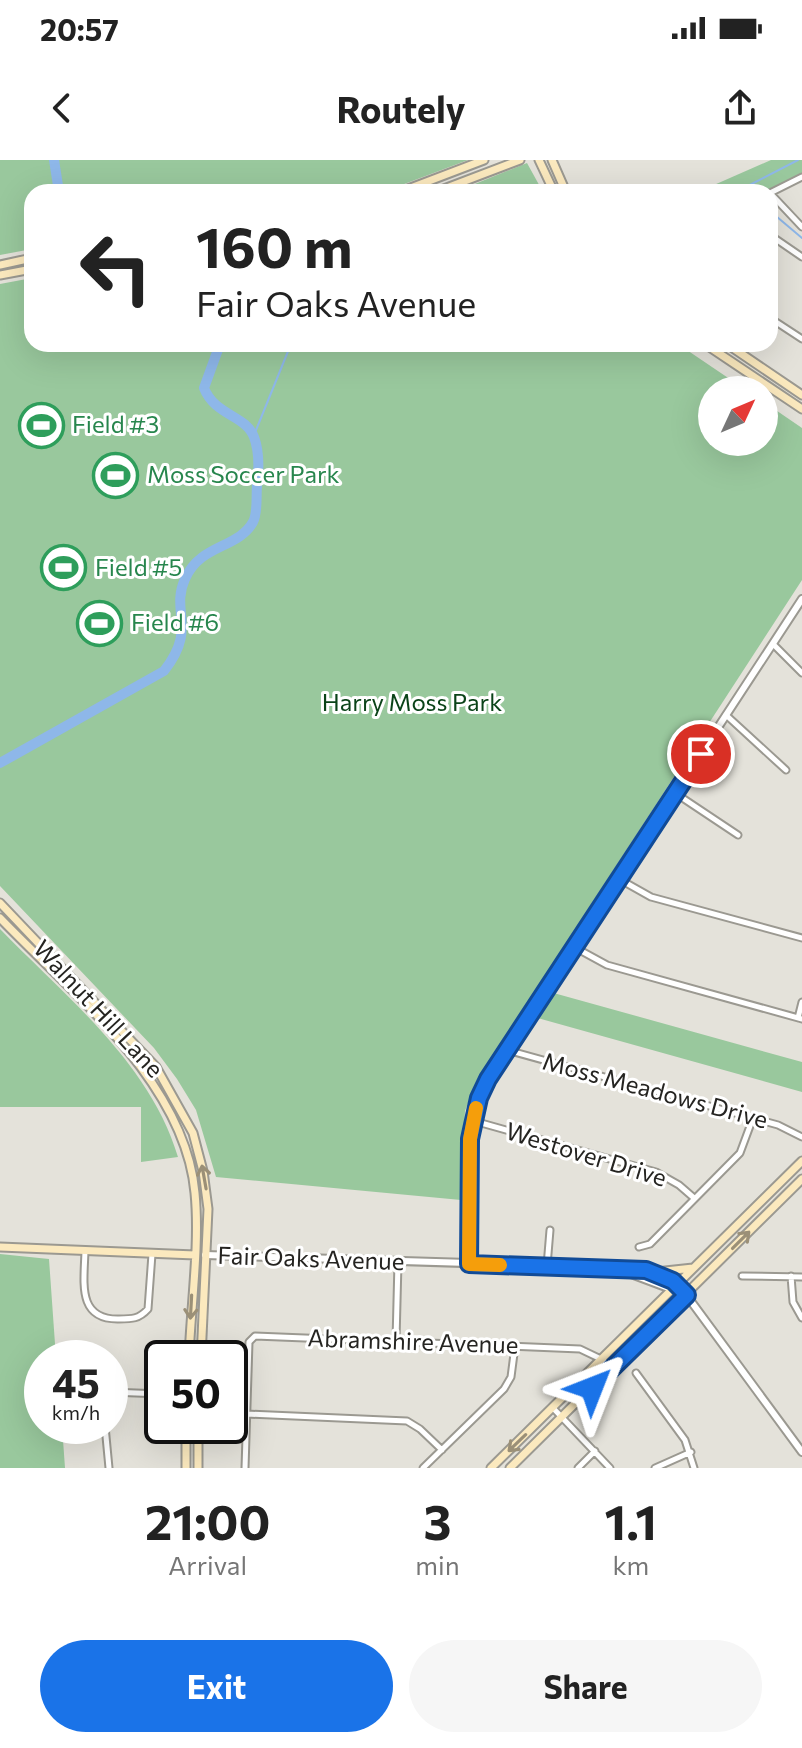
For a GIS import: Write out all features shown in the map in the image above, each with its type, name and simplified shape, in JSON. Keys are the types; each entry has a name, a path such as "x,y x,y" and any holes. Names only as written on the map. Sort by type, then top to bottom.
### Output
{"main road":[{"path":"424,183 484,160"},
{"path":"457,184 520,160"},
{"path":"539,160 550,184"},
{"path":"552,160 562,184"},
{"path":"0,265 24,260"},
{"path":"0,275 24,270"},
{"path":"717,352 802,409"},
{"path":"739,352 802,395"},
{"name":"Walnut Hill Lane","path":"0,903 138,1048 175,1096 199,1153 208,1209 202,1340"},
{"name":"Walnut Hill Lane","path":"0,918 132,1056 167,1104 184,1142 195,1193 190,1340"},
{"path":"491,1468 802,1161"},
{"path":"510,1468 802,1179"},
{"name":"Fair Oaks Avenue","path":"0,1247 205,1255"},
{"path":"656,1272 682,1272 698,1266"},
{"path":"186,1444 186,1468"},
{"path":"198,1444 198,1468"}],"street":[{"path":"778,189 802,177"},
{"path":"778,202 802,227"},
{"path":"778,240 802,257"},
{"path":"778,323 802,339"},
{"path":"469,1264 473,1121 479,1098 507,1050 802,599"},
{"path":"773,644 802,673"},
{"path":"726,715 786,770"},
{"path":"675,793 738,835"},
{"path":"619,879 651,897 802,938"},
{"path":"574,947 607,965 800,1019 802,1002"},
{"name":"Moss Meadows Drive","path":"507,1050 753,1118 802,1137"},
{"path":"639,1247 650,1244 740,1153 753,1118"},
{"name":"Westover Drive","path":"473,1121 656,1172 694,1198"},
{"path":"547,1267 550,1230"},
{"path":"85,1251 87,1304 97,1317 104,1319 136,1319 148,1309 152,1254"},
{"name":"Fair Oaks Avenue","path":"205,1255 623,1271 676,1288"},
{"path":"396,1341 398,1262"},
{"name":"Fair Oaks Avenue","path":"623,1271 628,1268 656,1272 687,1295"},
{"path":"742,1276 802,1277"},
{"path":"791,1276 793,1302 802,1318"},
{"path":"687,1295 802,1452"},
{"name":"Abramshire Avenue","path":"248,1378 249,1342 255,1336 580,1349 603,1360"},
{"path":"423,1468 504,1389 511,1377 515,1346"},
{"path":"603,1360 611,1369"},
{"path":"636,1373 691,1452 694,1468"},
{"path":"553,1408 610,1468"},
{"path":"248,1414 407,1421 442,1450"},
{"path":"107,1444 109,1468"},
{"path":"245,1468 246,1444"},
{"path":"578,1468 595,1451"},
{"path":"655,1468 691,1452"}],"green space":[{"path":"0,160 468,160 404,184 24,184 24,250 0,255"},
{"path":"771,160 802,160 802,173 778,185 716,184"},
{"path":"527,163 539,184 475,184"},
{"name":"Harry Moss Park","path":"24,280 24,352 690,352 725,376 698,376 698,456 778,456 778,412 802,428 802,580 477,1080 465,1111 461,1200 216,1177 196,1110 154,1048 0,886 0,284"},
{"path":"0,929 78,1006 127,1061 165,1123 178,1157 141,1162 141,1107 0,1107"},
{"path":"550,992 802,1062 802,1092 534,1017"},
{"path":"0,1254 49,1259 55,1340 24,1340 24,1444 63,1444 65,1468 0,1468"}],"waterway":[{"path":"54,160 58,184"},
{"path":"752,184 798,160"},
{"path":"778,218 802,238"},
{"path":"0,763 164,671 180,643 180,601 185,579 200,559 238,537 253,522 259,468 254,437 244,424 215,404 204,388 217,352"},
{"path":"254,435 288,352"}],"slow traffic":[{"path":"476,1108 470,1139 469,1264 500,1265"}],"place":[{"name":"Field #3","path":"41,425"},
{"name":"Moss Soccer Park","path":"116,475"},
{"name":"Field #5","path":"64,568"},
{"name":"Field #6","path":"100,623"}],"route":[{"path":"592,1388 687,1295 673,1281 646,1270 469,1264 470,1139 473,1121 488,1079 701,754"}]}
